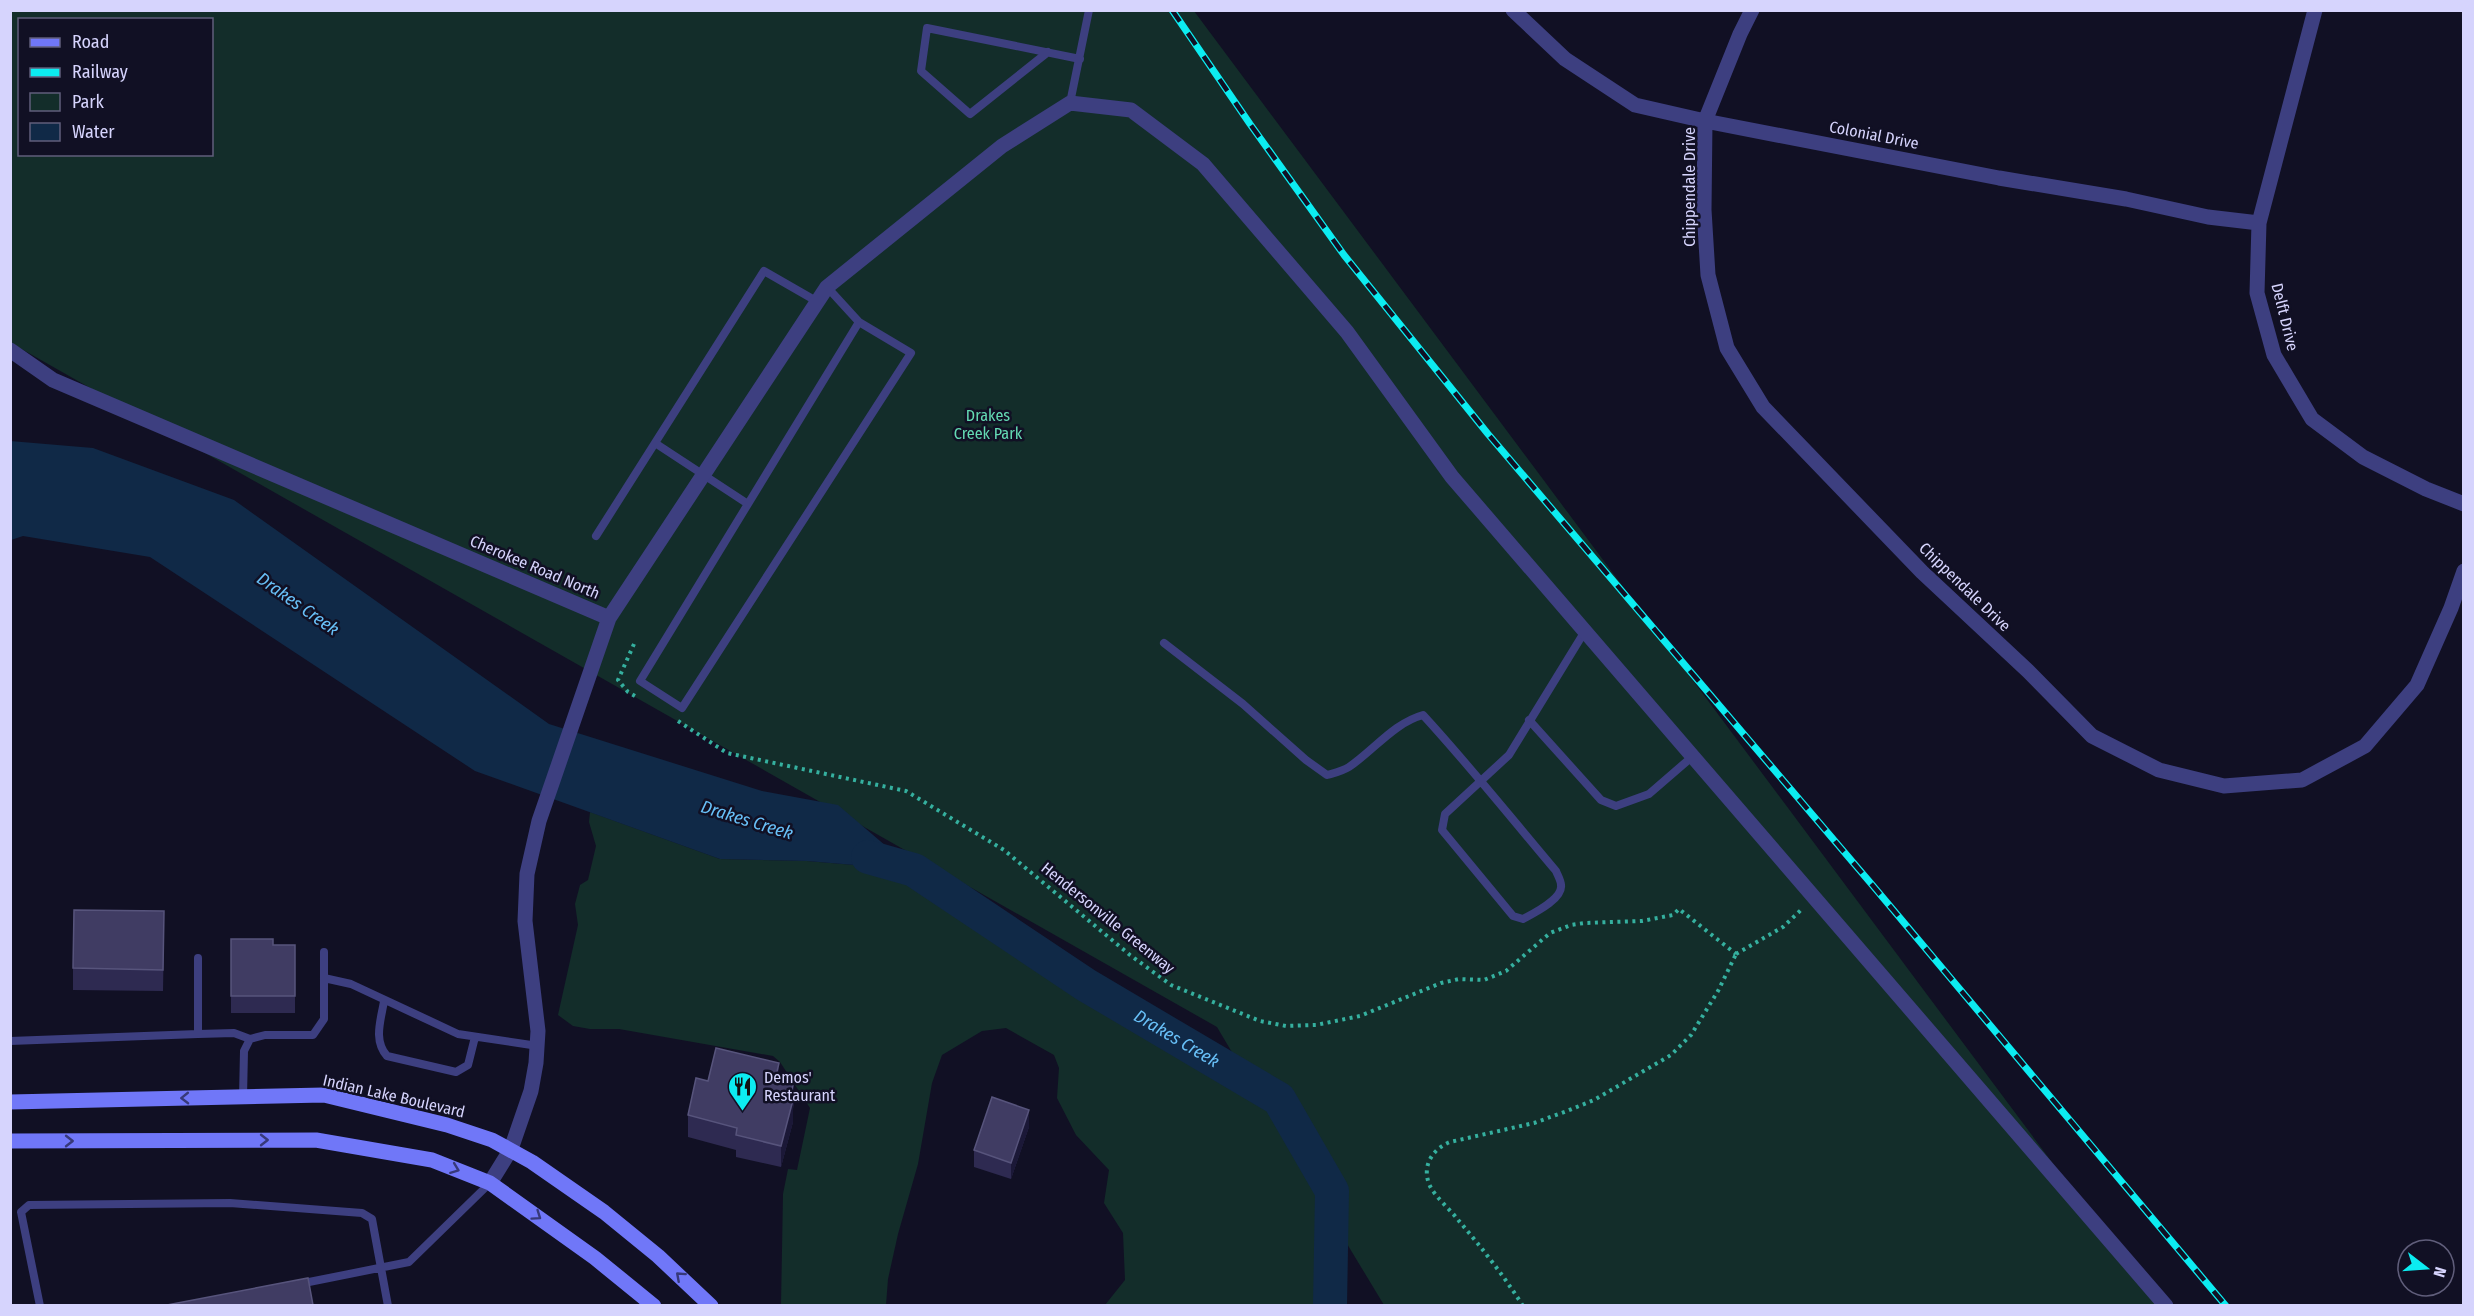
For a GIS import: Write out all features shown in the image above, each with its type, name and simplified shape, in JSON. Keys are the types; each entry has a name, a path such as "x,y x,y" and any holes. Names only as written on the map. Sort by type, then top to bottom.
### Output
{"main road":[{"name":"Indian Lake Boulevard","path":"10,1102 324,1095 447,1125 511,1149 604,1212 658,1256 711,1305"},
{"path":"10,1141 316,1140 432,1161 490,1183 595,1257 654,1305"}],"street":[{"name":"Colonial Drive","path":"1514,10 1565,59 1635,105 1705,121 1987,175 2126,199 2208,218 2259,223"},
{"name":"Chippendale Drive","path":"1752,10 1705,121 1704,210 1708,275 1727,348 1763,407 1922,572 2028,671 2092,736 2159,770 2224,786 2302,780 2365,746 2416,685 2451,608 2463,571"},
{"name":"Delft Drive","path":"2315,10 2259,223 2257,293 2271,345 2274,355 2312,419 2363,457 2426,489 2463,504"},
{"path":"609,618 827,287 1002,146 1070,103 1131,110 1203,164 1347,332 1452,477 2166,1305"},
{"name":"Cherokee Road North","path":"10,350 53,380 609,618 539,821 527,874 525,921 538,1046 531,1091 511,1149 490,1183"}],"lane":[{"path":"1070,103 1089,10"},
{"path":"1048,52 970,114 921,71 927,28 1080,58"},
{"path":"596,536 764,271 818,302"},
{"path":"827,287 859,322 911,353 682,708 640,681 859,322"},
{"path":"655,443 748,504"},
{"path":"1164,643 1243,704 1306,760 1327,775 1348,768 1396,729 1413,718 1423,715 1480,782 1556,872 1562,886 1560,894 1543,908 1523,919 1513,916 1442,830 1445,814 1480,782 1509,755 1585,631"},
{"path":"1529,720 1601,800 1616,806 1649,794 1693,756"},
{"path":"10,1041 234,1033 250,1039 265,1035 313,1035 324,1019 324,952"},
{"path":"198,958 198,1035"},
{"path":"324,978 351,984 458,1034 538,1046"},
{"path":"384,1001 378,1038 380,1049 387,1056 456,1072 468,1065 476,1037"},
{"path":"243,1097 244,1051 250,1039"},
{"path":"291,1286 409,1262 490,1183"},
{"path":"40,1305 21,1212 29,1205 230,1203 362,1213 372,1219 388,1305"}],"path":[{"path":"634,644 618,680 628,692 638,698"},
{"name":"Hendersonville Greenway","path":"668,715 727,753 906,791 1004,850 1130,955 1171,984 1260,1021 1286,1026 1316,1025 1360,1016 1441,983 1459,979 1484,980 1506,971 1550,933 1584,922 1642,921 1673,915 1679,909 1736,954"},
{"path":"1523,1305 1487,1254 1430,1186 1427,1170 1431,1156 1438,1146 1534,1123 1567,1111 1594,1100 1671,1055 1691,1035 1718,991 1736,954 1782,927 1800,911 1812,894"}],"green space":[{"name":"Drakes Creek Park","path":"11,11 1194,11 2098,1224 2161,1305 1384,1305 1332,1219 1330,1305 1105,1305 1125,1280 1123,1233 1104,1203 1109,1170 1076,1135 1057,1098 1059,1068 1054,1055 1006,1028 982,1031 942,1055 932,1083 918,1164 898,1234 888,1279 886,1305 781,1305 783,1194 788,1169 797,1170 810,1108 780,1062 773,1056 619,1029 590,1029 573,1026 558,1015 578,925 575,904 580,885 588,880 596,846 589,822 590,812 720,859 807,861 914,870 1086,985 1249,1081 1217,1027 11,343"}],"water":[{"path":"10,441 93,448 234,500 549,724 762,791 838,805 914,870 807,861 720,859 475,771 150,557 23,536 11,540"}],"building":[{"path":"74,910 164,911 163,970 73,968"},
{"path":"231,939 273,939 273,945 295,945 295,996 231,996"},
{"name":"Demos' Restaurant","path":"716,1048 779,1063 776,1076 794,1080 790,1099 793,1100 781,1146 736,1135 737,1128 688,1115 696,1078 708,1081"},
{"path":"992,1097 1029,1110 1011,1163 974,1150"},
{"path":"308,1278 313,1305 167,1305"}],"waterway":[{"name":"Drakes Creek","path":"868,857 914,870 1086,985 1279,1099 1332,1191 1330,1306"}],"railway":[{"path":"1172,10 1344,255 1488,434 1874,887 2226,1306"}],"place":[{"name":"Demos' Restaurant","path":"743,1112"}]}
